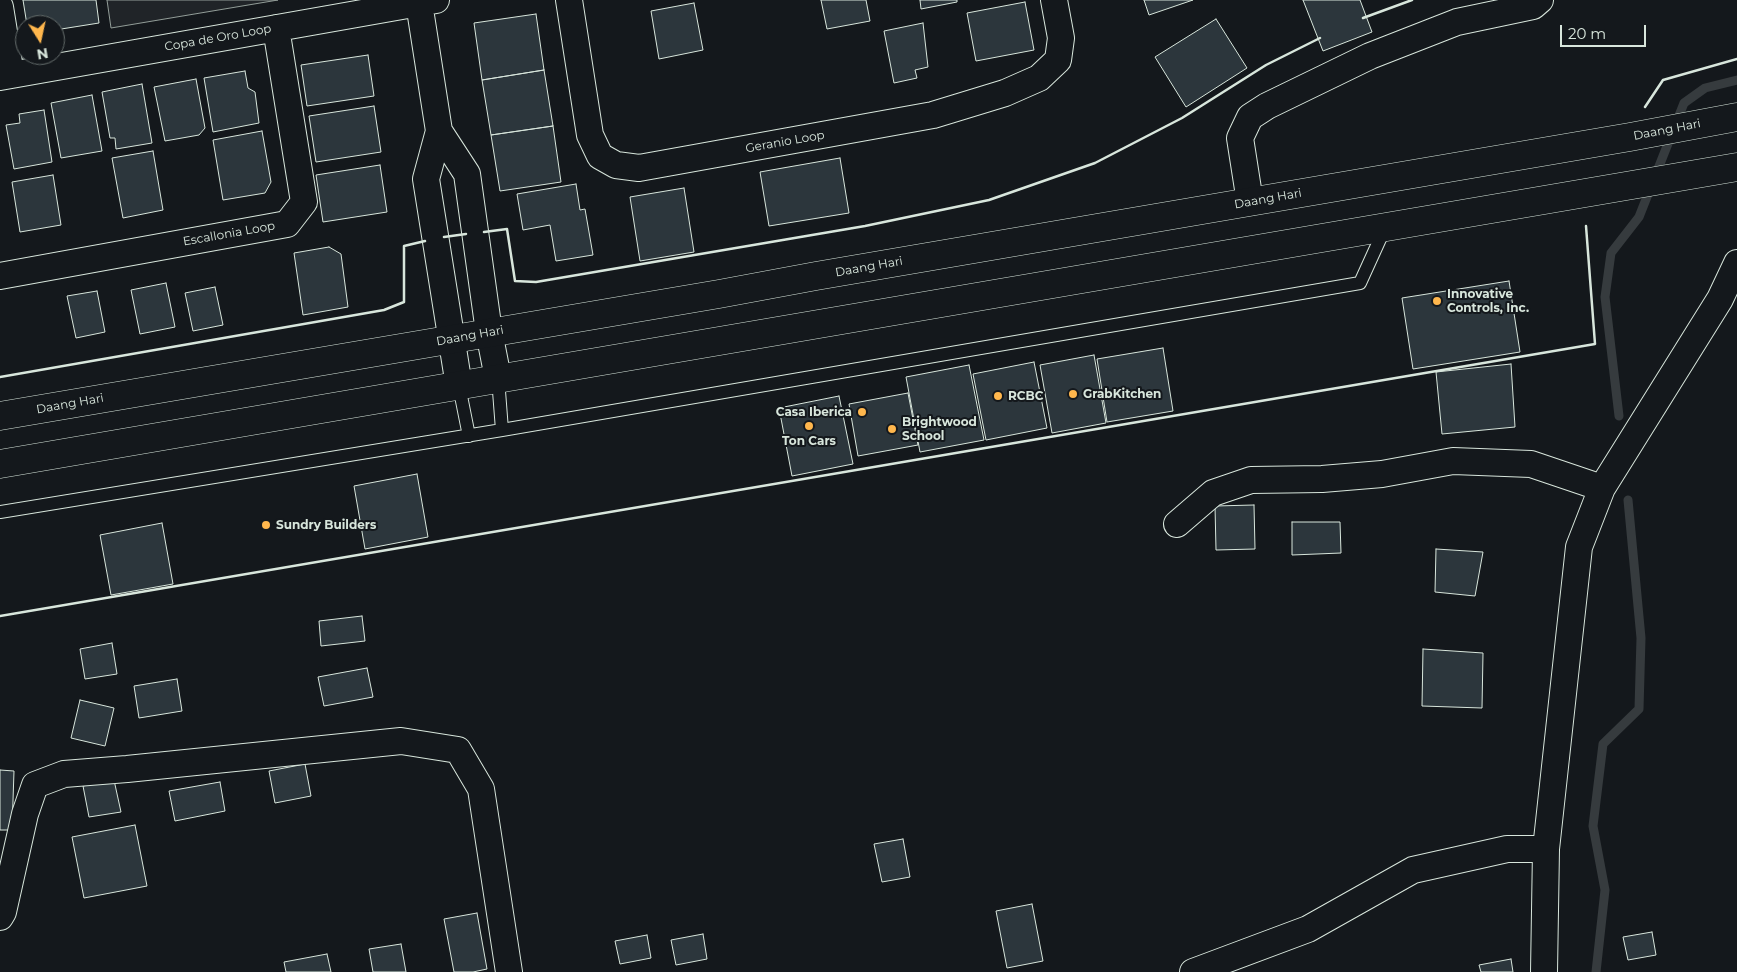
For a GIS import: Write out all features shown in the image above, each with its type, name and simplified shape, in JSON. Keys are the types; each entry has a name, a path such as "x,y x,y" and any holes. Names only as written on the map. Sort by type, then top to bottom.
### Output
{"main road":[{"name":"Daang Hari","path":"0,416 1630,137 1726,118"},
{"path":"0,464 1737,167"}],"street":[{"name":"Geranio Loop","path":"569,0 590,135 600,156 616,165 639,168 933,115 1006,93 1039,78 1058,60 1062,38 1054,0"},
{"path":"1250,202 1240,138 1250,117 1267,106 1370,56 1457,22 1533,6 1540,0"},
{"path":"428,1 439,131 426,179 458,386"},
{"name":"Copa de Oro Loop","path":"5,76 276,28 339,13 428,1"},
{"path":"0,7 5,76"},
{"name":"Escallonia Loop","path":"0,276 287,224 304,202 276,28"},
{"path":"439,131 467,174 489,332 498,378"},
{"path":"1544,972 1546,849 1579,547 1602,488 1720,299 1737,263"},
{"path":"1177,524 1212,493 1251,480 1322,479 1382,474 1453,461 1531,464 1602,488"},
{"path":"0,917 25,814 35,785 64,774 401,741 458,750 481,789 509,972"},
{"path":"1193,972 1308,930 1413,870 1507,849 1546,849"}],"lane":[{"path":"0,512 469,436 1360,283 1386,226"},
{"path":"498,378 502,430"},
{"path":"458,386 469,436"}],"shaded area":[{"path":"107,0 278,0 111,28"}],"building":[{"path":"23,0 96,0 99,23 65,28 65,15 25,15"},
{"path":"821,0 866,0 870,21 827,29"},
{"path":"920,0 957,0 957,2 921,9"},
{"path":"1144,0 1193,0 1149,15"},
{"path":"1303,0 1360,0 1372,32 1323,51"},
{"path":"1025,2 1034,50 976,61 967,13"},
{"path":"694,3 703,50 659,59 651,11"},
{"path":"536,14 544,70 482,80 474,23"},
{"path":"1216,19 1247,68 1186,107 1155,57"},
{"path":"923,23 928,67 915,70 917,78 894,83 884,31"},
{"path":"368,55 374,96 307,106 301,65"},
{"path":"544,70 553,126 491,135 482,80"},
{"path":"245,71 248,88 255,92 259,123 213,132 204,78"},
{"path":"196,79 205,128 199,135 165,141 154,87"},
{"path":"142,84 152,143 116,149 115,138 110,138 102,92"},
{"path":"92,95 102,151 61,158 51,103"},
{"path":"374,106 381,152 316,162 309,116"},
{"path":"44,110 52,162 14,169 6,125 20,123 19,114"},
{"path":"553,126 561,182 500,191 491,135"},
{"path":"262,131 271,182 265,193 223,200 213,140"},
{"path":"153,151 163,210 123,218 112,158"},
{"path":"840,158 849,213 769,226 760,172"},
{"path":"380,165 387,212 323,222 316,175"},
{"path":"53,175 61,225 20,232 12,182"},
{"path":"576,184 580,210 585,209 593,255 556,261 550,225 523,230 517,194"},
{"path":"684,188 694,252 640,261 630,197"},
{"path":"329,247 341,254 348,307 303,315 294,253"},
{"path":"1509,281 1520,352 1413,369 1402,298"},
{"path":"166,283 175,327 140,334 131,290"},
{"path":"215,287 223,325 193,331 185,293"},
{"path":"97,291 105,332 76,338 67,296"},
{"path":"1163,348 1173,411 1107,422 1097,359"},
{"name":"GrabKitchen","path":"1094,355 1106,423 1052,433 1040,365"},
{"path":"1034,362 1047,428 986,440 973,374"},
{"path":"1511,364 1515,427 1442,434 1436,372"},
{"path":"969,365 984,440 920,452 906,377"},
{"path":"908,393 918,445 858,456 849,404"},
{"path":"839,396 853,464 792,476 779,408"},
{"path":"417,474 428,537 365,549 354,486"},
{"path":"1254,505 1255,549 1216,550 1215,506"},
{"path":"1292,522 1340,522 1341,553 1292,555"},
{"path":"162,523 173,584 111,595 100,535"},
{"path":"1436,549 1483,552 1475,596 1435,592"},
{"path":"362,616 365,641 321,646 319,621"},
{"path":"112,643 117,674 85,679 80,649"},
{"path":"1423,649 1483,653 1482,708 1422,706"},
{"path":"367,668 373,697 324,706 318,677"},
{"path":"177,679 182,711 139,718 134,686"},
{"path":"80,700 114,708 105,746 71,738"},
{"path":"305,764 311,796 275,803 269,771"},
{"path":"0,770 14,771 12,830 0,830"},
{"path":"114,780 121,812 89,817 83,786"},
{"path":"220,782 225,811 175,821 169,791"},
{"path":"135,825 147,886 84,898 72,837"},
{"path":"903,839 910,877 882,882 874,844"},
{"path":"1032,904 1043,961 1007,968 996,911"},
{"path":"477,913 487,969 473,972 454,972 444,919"},
{"path":"1652,932 1656,955 1628,960 1623,937"},
{"path":"703,934 707,959 676,965 671,940"},
{"path":"647,935 651,958 620,964 615,941"},
{"path":"401,944 406,972 373,972 369,949"},
{"path":"327,954 331,972 286,972 284,962"},
{"path":"1511,959 1513,972 1481,972 1479,965"}],"waterway":[{"path":"1619,416 1605,297 1611,253 1639,217 1684,103 1705,88 1737,80"},
{"path":"1596,972 1605,890 1593,826 1603,744 1639,709 1641,638 1628,500"}],"wall":[{"path":"1363,18 1412,0"},
{"path":"484,232 507,229 515,281 536,282 865,226 989,200 1095,163 1182,118 1266,65 1320,38"},
{"path":"1645,107 1663,80 1737,59"},
{"path":"0,616 1595,344 1586,226"},
{"path":"444,237 466,234"},
{"path":"0,377 384,310 404,302 404,246 425,241"}],"place":[{"name":"Innovative Controls, Inc.","path":"1437,301"},
{"name":"GrabKitchen","path":"1073,394"},
{"name":"RCBC","path":"998,396"},
{"name":"Casa Iberica","path":"862,412"},
{"name":"Ton Cars","path":"809,426"},
{"name":"Brightwood School","path":"892,429"},
{"name":"Sundry Builders","path":"266,525"}]}
